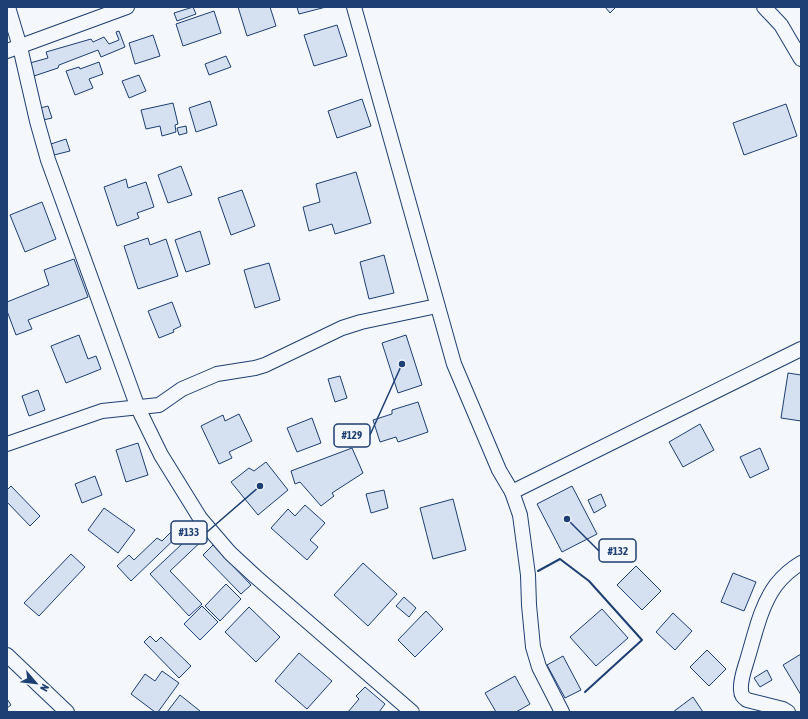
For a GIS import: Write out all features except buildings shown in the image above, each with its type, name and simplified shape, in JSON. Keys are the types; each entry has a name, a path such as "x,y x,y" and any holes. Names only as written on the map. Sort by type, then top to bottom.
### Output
{"street":[{"path":"8,7 14,49 48,160 138,408 161,455 200,518 230,553 412,712"},
{"path":"14,49 127,7"},
{"path":"354,7 454,364 499,470 512,492 520,515 528,575 529,605 534,647 539,667 562,712"},
{"path":"764,7 781,25 801,59"},
{"path":"7,444 102,412 120,408 138,408 159,405 182,389 217,374 265,365 342,328 361,322 437,306"},
{"path":"512,492 801,349"},
{"path":"788,712 783,709 747,700 742,697 741,686 756,629 766,602 775,586 789,571 801,563"},
{"path":"7,655 67,712"}],"wall":[{"path":"538,571 560,559 589,581 642,640 585,692"}],"place":[{"name":"#129","path":"402,364"},
{"name":"#133","path":"260,486"},
{"name":"#132","path":"567,519"}]}
